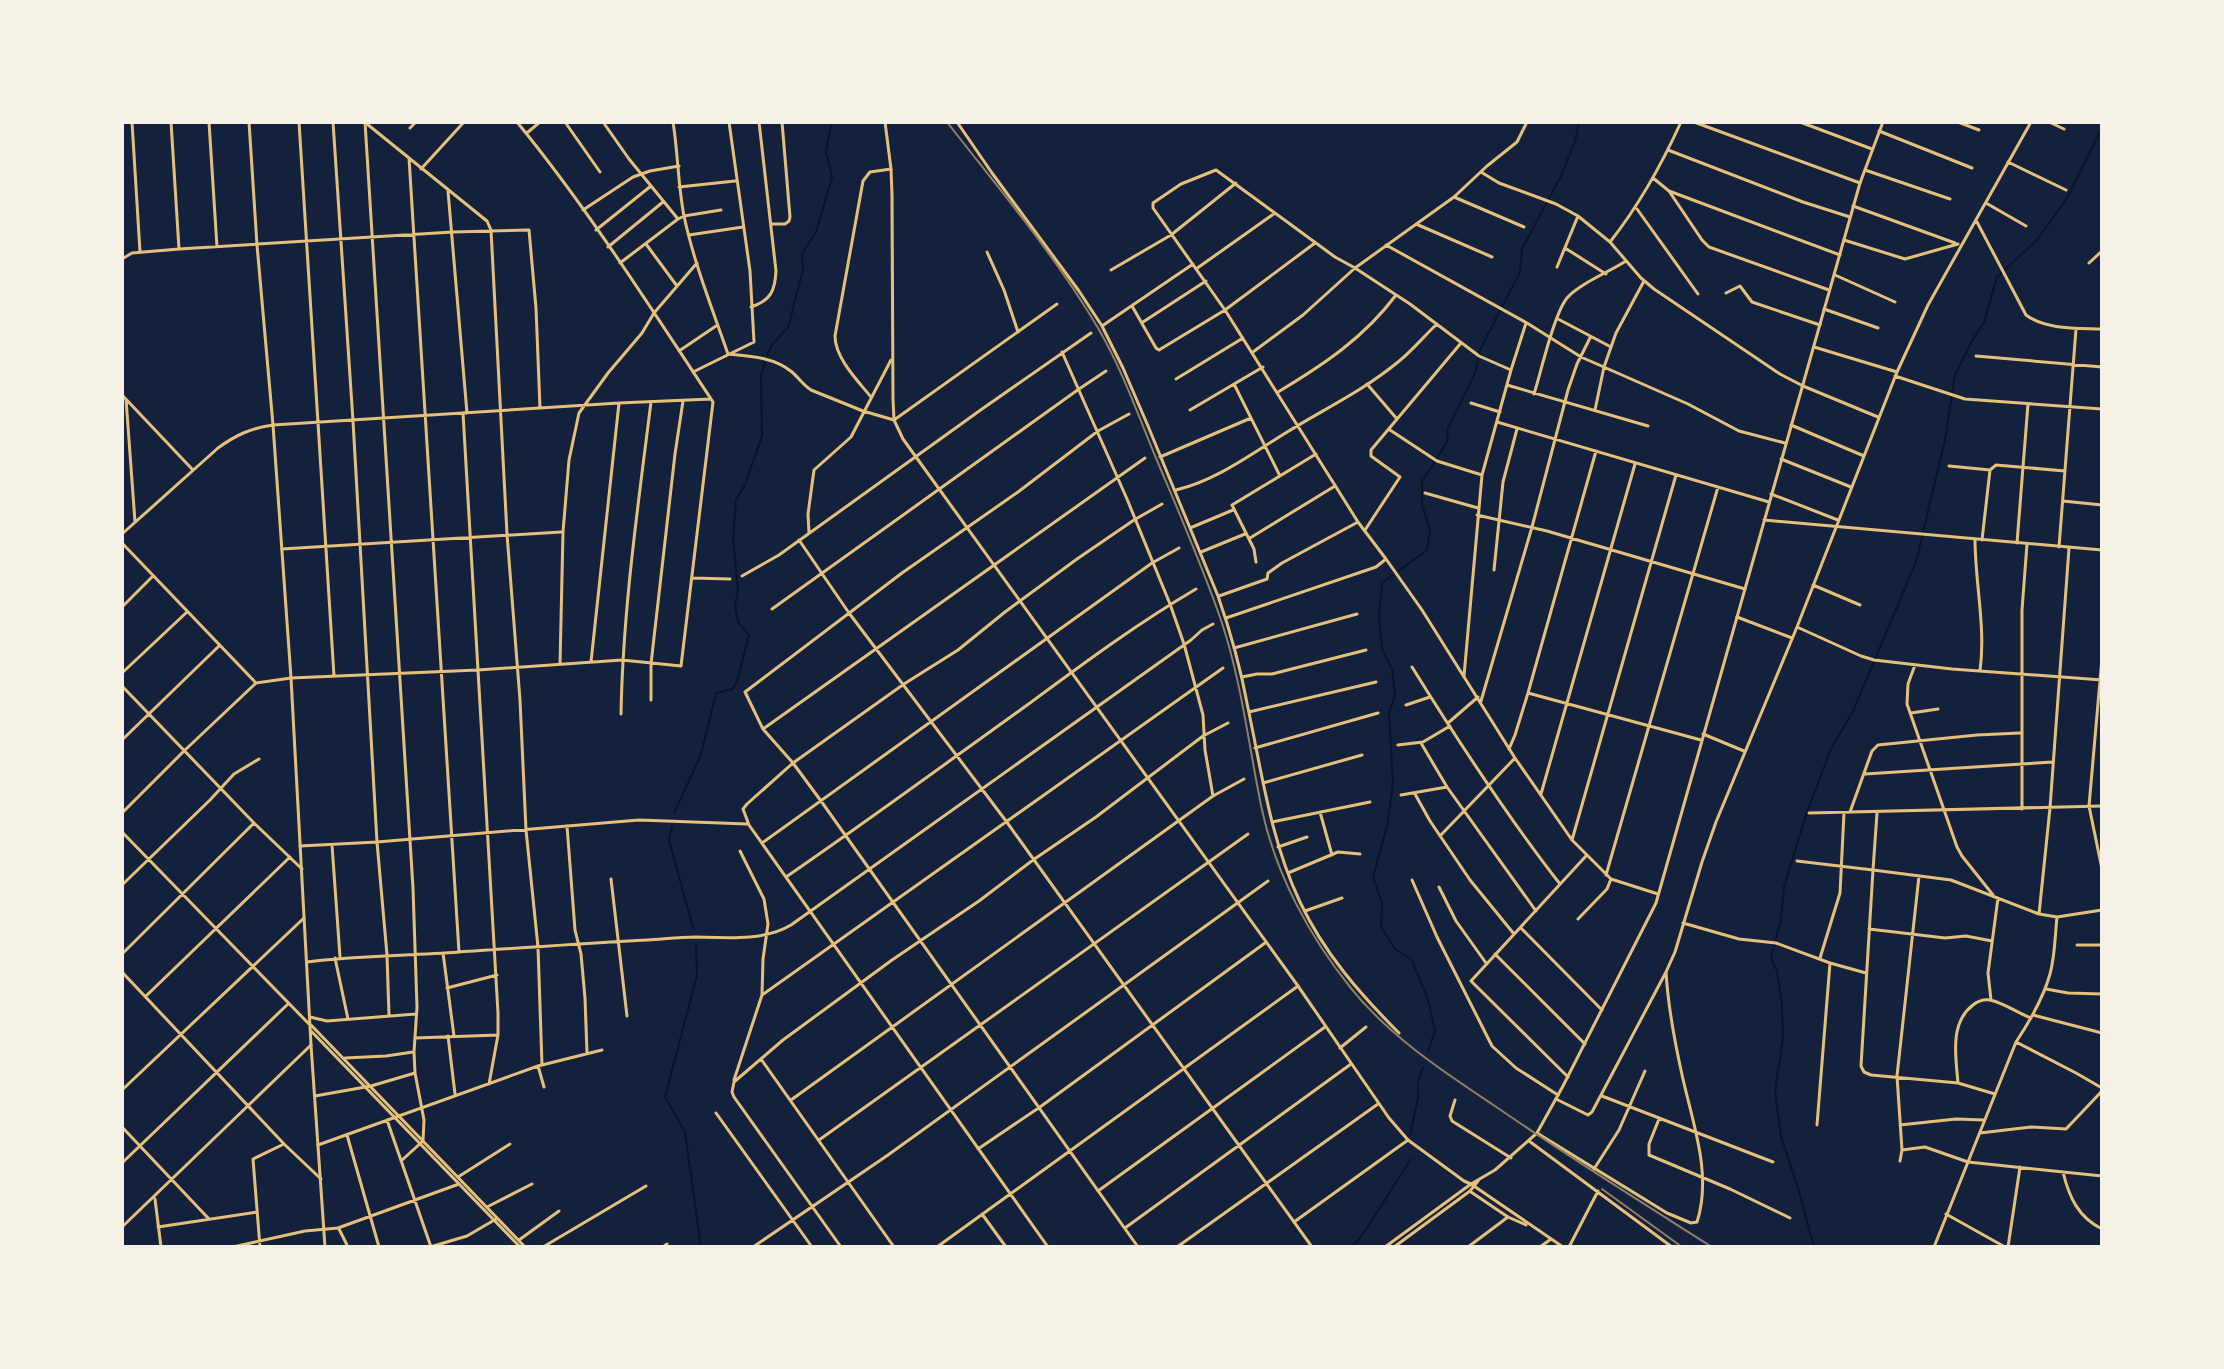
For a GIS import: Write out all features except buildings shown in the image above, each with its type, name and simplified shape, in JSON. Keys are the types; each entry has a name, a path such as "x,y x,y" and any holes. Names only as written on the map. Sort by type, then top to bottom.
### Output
{"street":[{"path":"132,122 140,252"},
{"path":"171,122 179,249"},
{"path":"209,122 217,247"},
{"path":"249,122 291,678 325,1247"},
{"path":"299,122 334,676"},
{"path":"333,122 389,1015"},
{"path":"364,122 487,221 491,230 507,534 526,830 538,947 540,1066 544,1087"},
{"path":"364,122 417,953 414,1052 422,1107 422,1143 523,1247"},
{"path":"410,128 416,122"},
{"path":"421,169 464,122"},
{"path":"122,813 256,683 291,678 622,660 680,667 712,400 583,210 517,122"},
{"path":"527,133 540,122"},
{"path":"565,122 600,172"},
{"path":"604,122 678,219"},
{"path":"679,122 673,123 684,216 728,354"},
{"path":"693,372 754,343 750,271 729,122"},
{"path":"751,307 770,297 776,286 772,224 759,122"},
{"path":"772,224 785,224 790,217 782,122"},
{"path":"885,122 891,169 893,232 894,420 903,439 1298,986 1378,1104 1408,1140 1563,1247"},
{"path":"957,122 1079,291 1102,326 1123,368 1226,618 1242,677 1278,847 1288,873 1305,911 1342,970 1399,1033"},
{"path":"1253,352 1303,315 1355,268 1454,197 1517,142 1527,122"},
{"path":"1610,242 1636,208 1681,122"},
{"path":"1694,122 1860,183"},
{"path":"1800,122 1872,149"},
{"path":"1394,1247 1511,1158 1537,1133 1652,912 1853,206 1883,122"},
{"path":"1958,122 1979,130"},
{"path":"1412,880 1492,1046 1516,1068 1589,1115 1602,1096 1675,952 1709,840 1896,374 1960,245 2031,122"},
{"path":"2049,122 2064,129"},
{"path":"1879,131 1972,168"},
{"path":"1668,150 1850,217"},
{"path":"409,158 459,952"},
{"path":"2008,162 2066,190"},
{"path":"583,210 641,174 679,166"},
{"path":"871,397 837,349 835,336 863,181 870,172 891,169"},
{"path":"1511,370 1479,356 1396,295 1315,243 1221,172 1213,170 1181,184 1153,203 1153,208 1171,235 1206,281 1263,367 1358,522 1386,559 1572,840 1611,879 1658,894"},
{"path":"1865,170 1950,199"},
{"path":"1481,172 1508,187 1549,200 1578,216 1610,242 1644,281 1780,374 1879,418"},
{"path":"1653,178 1669,191 1709,247 1830,290"},
{"path":"679,187 736,181"},
{"path":"1111,270 1171,235 1236,183"},
{"path":"596,230 651,186"},
{"path":"448,191 465,413 497,975 498,1035 489,1084"},
{"path":"1669,191 1840,255"},
{"path":"1454,197 1524,227"},
{"path":"608,247 663,202"},
{"path":"1986,203 2026,226"},
{"path":"1853,206 1960,245"},
{"path":"1636,208 1698,294"},
{"path":"620,263 678,219 721,210"},
{"path":"1102,326 1275,213"},
{"path":"1557,267 1578,216"},
{"path":"1976,220 2026,315 2039,323 2076,329 2102,329"},
{"path":"1416,224 1492,257"},
{"path":"689,235 743,227"},
{"path":"123,258 140,252 306,240 529,230 540,409"},
{"path":"1844,240 1905,259 1960,245"},
{"path":"645,243 677,286"},
{"path":"1132,306 1159,350 1225,310 1315,243"},
{"path":"1386,245 1527,323 1581,357 1688,404 1739,431 1785,443"},
{"path":"1565,248 1606,274"},
{"path":"2089,263 2102,251"},
{"path":"987,252 1018,332"},
{"path":"1534,394 1566,300 1626,261"},
{"path":"560,664 563,532 569,460 576,425 583,406 642,333 654,313 697,263"},
{"path":"1835,275 1895,302"},
{"path":"1143,322 1206,281"},
{"path":"1595,410 1611,347 1644,281"},
{"path":"1726,293 1740,286 1749,300 1820,325"},
{"path":"1278,392 1355,340 1396,295"},
{"path":"894,420 1057,304"},
{"path":"1824,309 1878,328"},
{"path":"1558,319 1611,347"},
{"path":"1464,676 1482,475 1527,323"},
{"path":"1174,490 1203,482 1331,408 1400,361 1437,324"},
{"path":"679,351 718,326"},
{"path":"2059,547 2076,329"},
{"path":"742,576 757,570 1091,333"},
{"path":"1176,379 1243,338"},
{"path":"1398,745 1421,743 1449,725 1479,699 1532,527 1571,382 1590,338"},
{"path":"1365,530 1400,477 1370,453 1461,343"},
{"path":"1814,347 1965,399 2102,409"},
{"path":"1062,352 1098,431 1184,644 1203,715 1203,736 1213,796"},
{"path":"728,354 772,361 793,372 811,390 894,420"},
{"path":"1976,356 2102,367"},
{"path":"809,533 812,475 851,437 892,358"},
{"path":"1190,410 1263,367"},
{"path":"772,609 1106,371"},
{"path":"1234,384 1280,476"},
{"path":"1367,384 1397,419"},
{"path":"1507,385 1648,426"},
{"path":"124,397 192,469"},
{"path":"124,397 135,522"},
{"path":"122,534 192,469 236,436 253,428 619,403 712,400"},
{"path":"651,700 651,664 683,401"},
{"path":"621,714 622,660 634,531 651,402"},
{"path":"591,662 619,403"},
{"path":"1471,403 1500,412"},
{"path":"2017,543 2028,404"},
{"path":"1129,414 1098,431 745,692 763,729 821,801 1138,1247"},
{"path":"1160,457 1251,418"},
{"path":"1497,422 1769,502"},
{"path":"1791,425 1864,456"},
{"path":"1389,429 1437,461 1482,475"},
{"path":"1494,570 1505,473 1517,429"},
{"path":"1509,749 1528,693 1596,451"},
{"path":"1256,562 1233,504 1316,454"},
{"path":"763,729 1145,458"},
{"path":"1781,459 1851,487"},
{"path":"1541,794 1635,464"},
{"path":"1982,540 1990,470 1996,465 2065,471"},
{"path":"1949,466 1990,470"},
{"path":"1572,840 1676,475"},
{"path":"1249,539 1335,486"},
{"path":"1606,875 1718,487"},
{"path":"1425,493 1478,508"},
{"path":"1771,494 1838,520"},
{"path":"2063,501 2102,505"},
{"path":"1048,1247 749,825 743,809 793,763 904,684 958,650 1134,520 1162,504"},
{"path":"1190,528 1233,510"},
{"path":"1477,515 1532,527 1745,589"},
{"path":"1764,520 2102,550"},
{"path":"1218,596 1267,579 1267,574 1277,566 1358,522"},
{"path":"282,549 563,532"},
{"path":"1200,552 1245,534"},
{"path":"1975,539 1982,637 1980,671"},
{"path":"799,540 849,613 1006,821 1312,1247"},
{"path":"122,543 256,683"},
{"path":"2022,809 2022,610 2027,544"},
{"path":"762,843 1152,563 1179,548"},
{"path":"2039,914 2069,548"},
{"path":"1226,618 1352,576 1376,567 1386,559"},
{"path":"122,607 153,576"},
{"path":"692,578 730,579"},
{"path":"1813,585 1860,605"},
{"path":"786,877 1071,672 1196,589"},
{"path":"122,673 187,612"},
{"path":"1234,648 1357,614"},
{"path":"1737,617 1792,638"},
{"path":"307,962 338,957 579,943 766,936 784,929 810,911 1213,624"},
{"path":"1797,627 1874,660 2101,680"},
{"path":"122,740 219,646"},
{"path":"1242,677 1272,674 1366,650"},
{"path":"2102,658 2089,806 2102,869"},
{"path":"1915,664 1907,695 1930,771 1962,856 1993,895"},
{"path":"1412,667 1489,785 1560,884"},
{"path":"762,995 1223,668"},
{"path":"1249,712 1376,682"},
{"path":"122,686 302,869"},
{"path":"1528,693 1701,740"},
{"path":"1406,705 1430,697"},
{"path":"1911,713 1938,709"},
{"path":"1255,748 1378,713"},
{"path":"734,1082 783,1040 919,941 979,901 1203,736 1228,723"},
{"path":"1820,959 1840,893 1847,813 1874,747 2020,733"},
{"path":"1703,734 1745,751"},
{"path":"1421,743 1447,787 1537,912"},
{"path":"1263,783 1362,755"},
{"path":"1440,837 1515,758"},
{"path":"122,885 239,770 259,759"},
{"path":"1863,774 2053,762"},
{"path":"791,1100 1213,796 1244,779"},
{"path":"1401,795 1447,787"},
{"path":"1415,794 1440,837 1485,901 1514,935"},
{"path":"1272,822 1370,802"},
{"path":"1809,813 2102,806"},
{"path":"1319,812 1332,855"},
{"path":"1877,813 1862,1069 1871,1075 1958,1083 1995,1094"},
{"path":"300,846 639,820 749,825"},
{"path":"122,954 254,823"},
{"path":"567,826 587,1054"},
{"path":"122,832 523,1247"},
{"path":"819,1140 1248,834"},
{"path":"1278,847 1307,837"},
{"path":"332,845 338,957 348,1019"},
{"path":"740,851 764,899 768,924 762,995 736,1070 732,1092 841,1247"},
{"path":"1288,873 1332,855 1344,852 1360,854"},
{"path":"1568,1077 1471,980 1586,856"},
{"path":"146,996 290,857"},
{"path":"1797,861 1951,880 2039,914 2057,917 2102,910"},
{"path":"1900,1161 1897,1076 1919,876"},
{"path":"611,879 627,1016"},
{"path":"1578,919 1607,889 1611,879"},
{"path":"753,1247 1268,881"},
{"path":"1439,887 1456,921 1486,963"},
{"path":"1305,911 1342,898"},
{"path":"1991,1000 1987,983 1998,898"},
{"path":"1934,1247 2016,1042 2045,989 2052,964 2057,917"},
{"path":"122,1090 304,918"},
{"path":"1683,923 1739,939 1776,943 1866,973"},
{"path":"1521,928 1602,1010"},
{"path":"1869,929 1945,938 1966,936 1992,941"},
{"path":"978,1149 1265,943"},
{"path":"2077,945 2102,945"},
{"path":"443,953 454,1036"},
{"path":"1495,954 1585,1044"},
{"path":"1817,1125 1830,963"},
{"path":"122,972 248,1107 321,1179"},
{"path":"1537,1133 1667,1213 1693,1224 1699,1220 1704,1178 1672,1023 1666,972"},
{"path":"447,988 497,975"},
{"path":"937,1247 1298,986"},
{"path":"2045,989 2102,994"},
{"path":"1958,1083 1957,1029 1967,1010 1982,1000 1991,1000 2032,1017 2102,1033"},
{"path":"122,1163 288,1004"},
{"path":"310,1017 327,1021 416,1014"},
{"path":"304,1021 345,1058 368,1086"},
{"path":"1098,1191 1326,1026"},
{"path":"1340,1048 1366,1027"},
{"path":"415,1038 498,1035"},
{"path":"448,1036 455,1094"},
{"path":"1980,1133 2031,1127 2066,1129 2102,1090 2016,1042"},
{"path":"122,1227 311,1045"},
{"path":"318,1145 455,1094 540,1066 602,1050"},
{"path":"345,1058 414,1052"},
{"path":"761,1059 894,1247"},
{"path":"1125,1228 1351,1064"},
{"path":"1594,1169 1631,1107 1645,1071"},
{"path":"315,1096 415,1073"},
{"path":"1602,1096 1773,1162"},
{"path":"1455,1100 1450,1116 1452,1121 1511,1158"},
{"path":"1177,1247 1378,1104"},
{"path":"716,1113 812,1247"},
{"path":"1659,1119 1648,1153 1790,1218"},
{"path":"1899,1125 1956,1119 1984,1120"},
{"path":"387,1120 431,1247 467,1236 496,1219"},
{"path":"122,1127 209,1219"},
{"path":"347,1135 379,1247"},
{"path":"1294,1222 1408,1140"},
{"path":"1529,1141 1672,1247"},
{"path":"401,1161 422,1143"},
{"path":"260,1247 253,1159 284,1144"},
{"path":"458,1177 510,1144"},
{"path":"1902,1150 1925,1147 1968,1162 2102,1176"},
{"path":"1946,1214 2006,1247 2020,1167"},
{"path":"2063,1171 2071,1200 2088,1220 2102,1229"},
{"path":"1464,1181 1468,1189 1508,1217 1530,1226"},
{"path":"233,1247 305,1231 338,1228 461,1183"},
{"path":"487,1207 532,1184"},
{"path":"543,1247 646,1186"},
{"path":"1385,1247 1468,1189"},
{"path":"1569,1247 1598,1191"},
{"path":"155,1197 161,1247"},
{"path":"519,1240 559,1211"},
{"path":"158,1227 257,1212"},
{"path":"982,1214 1006,1247"},
{"path":"1468,1247 1508,1217"},
{"path":"338,1228 348,1247"},
{"path":"1540,1247 1551,1239"},
{"path":"996,1247 1002,1242"}],"waterway":[{"path":"767,355 773,343 788,328 803,269 802,254 816,232 832,177 826,151 832,122"},
{"path":"1428,1052 1435,1030 1428,1000 1412,960 1395,949 1381,927 1382,903 1373,877 1388,822 1393,782 1389,714 1395,695 1392,669 1382,649 1379,618 1382,583 1427,550 1430,529 1422,505 1422,482 1447,442 1448,428 1476,371 1479,352 1520,272 1522,249 1561,176 1579,122"},
{"path":"1814,1247 1781,1136 1775,1091 1783,1039 1782,1004 1777,971 1771,958 1781,919 1784,887 1831,749 1853,711 1916,562 1945,440 1955,375 1984,322 1997,277 2036,241 2066,200 2102,128"},
{"path":"674,813 701,755 716,693 733,689 749,635 738,622 735,606 738,591 733,540 736,500 745,485 762,436 761,376 765,362"},
{"path":"672,826 669,840 693,928"},
{"path":"696,943 697,975 665,1097 685,1132 701,1247"},
{"path":"1410,1135 1423,1067"},
{"path":"1352,1247 1411,1159"}],"railway":[{"path":"947,122 1064,274 1098,328 1122,376 1222,623 1240,693 1268,834 1285,881 1321,947 1365,1004 1416,1051 1546,1141 1712,1247"},
{"path":"1602,1189 1682,1247"}]}
